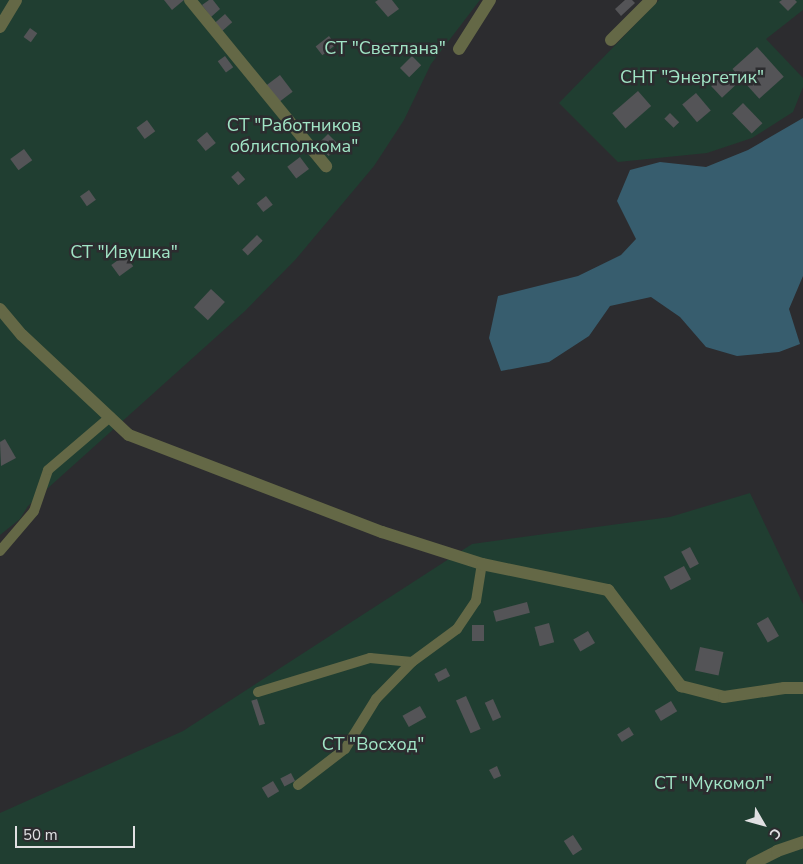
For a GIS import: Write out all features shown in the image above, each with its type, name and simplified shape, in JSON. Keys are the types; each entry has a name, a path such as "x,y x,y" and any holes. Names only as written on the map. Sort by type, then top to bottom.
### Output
{"street":[{"path":"0,27 16,0"},
{"path":"190,0 326,166"},
{"path":"459,49 490,0"},
{"path":"611,40 651,0"},
{"path":"0,309 22,335 129,435 382,532 482,564 608,590 681,686 724,697 784,688 803,688"},
{"path":"752,864 776,851 803,842"}],"lane":[{"path":"0,551 34,511 48,470 110,417"},
{"path":"298,785 345,748 376,699 412,662 457,629 476,601 482,564"},
{"path":"258,692 370,658 412,662"}],"green space":[{"name":"СТ \"Ивушка\"","path":"0,0 480,0 431,64 404,120 374,166 296,259 245,311 28,506 20,519 0,535"},
{"name":"СНТ \"Энергетик\"","path":"659,0 803,0 803,10 766,39 803,78 803,87 793,112 752,138 707,153 618,162 559,103"},
{"name":"СТ \"Восход\"","path":"750,493 803,604 803,864 0,864 0,813 183,731 472,544 670,517"}],"water":[{"path":"803,118 803,276 789,309 800,344 779,352 737,356 706,347 680,317 651,297 610,306 589,336 549,362 501,371 489,338 498,296 578,276 621,255 636,239 617,201 630,170 660,162 706,167 748,150"}],"building":[{"path":"164,0 184,0 172,10"},
{"path":"209,0 213,0 220,9 211,17 202,5"},
{"path":"378,0 392,0 399,9 388,17 375,2"},
{"path":"625,0 632,0 635,3 621,16 615,9"},
{"path":"782,0 795,0 797,2 788,11 779,2"},
{"path":"225,14 232,22 220,33 213,24"},
{"path":"30,28 37,33 31,42 24,37"},
{"path":"329,36 336,45 322,55 316,46"},
{"path":"757,47 784,77 759,99 732,69"},
{"path":"225,56 233,67 226,73 218,61"},
{"path":"412,56 421,65 409,77 400,68"},
{"path":"725,73 736,85 722,98 711,86"},
{"path":"280,75 293,92 277,103 265,86"},
{"path":"638,91 651,106 625,128 612,113"},
{"path":"696,93 711,111 697,122 682,105"},
{"path":"743,103 762,123 752,134 732,113"},
{"path":"670,113 679,122 674,128 664,119"},
{"path":"147,120 155,131 145,139 136,128"},
{"path":"207,132 216,143 206,151 197,140"},
{"path":"328,134 339,145 329,156 317,145"},
{"path":"24,149 32,160 18,170 10,159"},
{"path":"300,157 309,169 296,179 287,167"},
{"path":"238,171 245,179 238,185 231,177"},
{"path":"89,190 96,200 87,206 80,196"},
{"path":"266,196 273,205 263,212 257,203"},
{"path":"257,235 263,241 248,256 242,250"},
{"path":"125,255 133,266 119,276 111,265"},
{"path":"211,289 225,302 208,320 194,307"},
{"path":"5,439 16,458 1,466 0,442"},
{"path":"690,547 699,564 690,568 681,552"},
{"path":"684,566 691,579 671,590 664,577"},
{"path":"527,602 530,613 496,622 493,611"},
{"path":"768,617 779,636 768,643 757,624"},
{"path":"549,623 554,642 540,646 535,627"},
{"path":"472,625 484,625 484,641 472,641"},
{"path":"588,631 595,643 580,652 573,640"},
{"path":"700,647 723,652 718,675 695,670"},
{"path":"446,668 450,676 439,682 434,674"},
{"path":"466,696 481,729 471,733 456,700"},
{"path":"257,699 265,724 259,726 251,701"},
{"path":"493,699 501,717 493,721 485,703"},
{"path":"671,701 677,711 661,721 655,711"},
{"path":"420,706 426,717 409,727 403,716"},
{"path":"629,727 634,735 622,742 617,734"},
{"path":"497,766 501,776 494,779 489,770"},
{"path":"291,773 295,781 284,786 280,778"},
{"path":"273,781 279,791 268,798 262,788"},
{"path":"573,835 582,849 573,855 564,841"}],"park label":[{"name":"СТ \"Светлана\"","path":"385,48"},
{"name":"СТ \"Работников облисполкома\"","path":"294,136"},
{"name":"СТ \"Мукомол\"","path":"713,783"}]}
